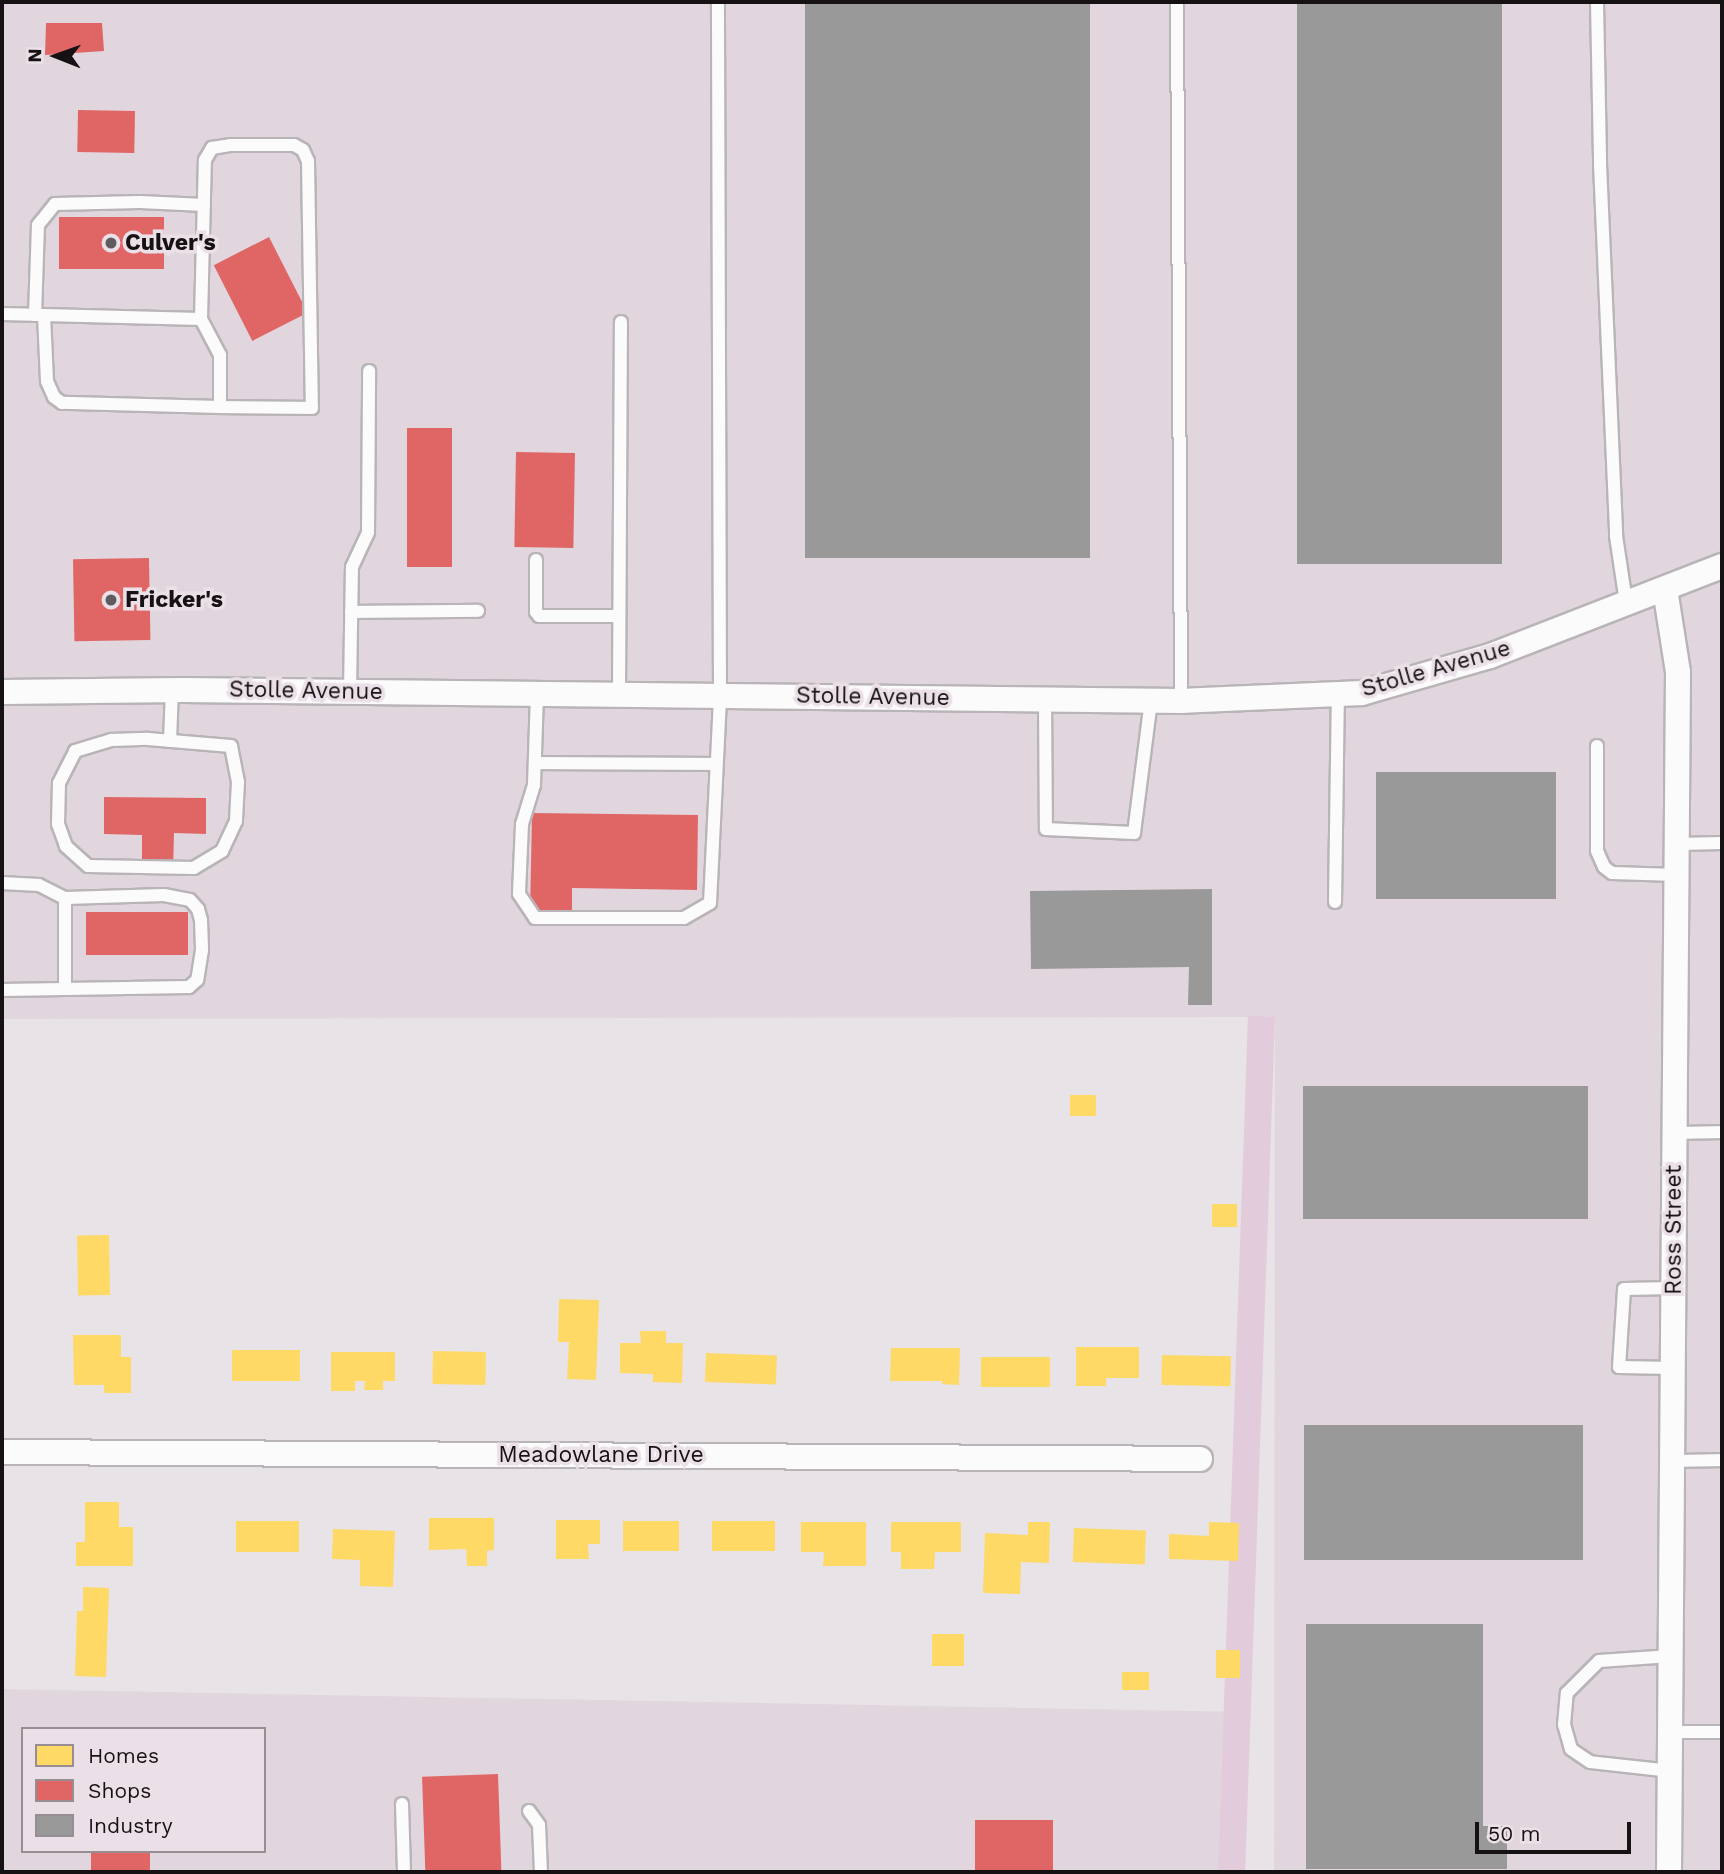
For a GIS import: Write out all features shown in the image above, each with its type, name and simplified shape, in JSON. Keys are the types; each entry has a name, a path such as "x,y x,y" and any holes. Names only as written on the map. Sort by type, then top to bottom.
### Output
{"street":[{"name":"Stolle Avenue","path":"2,692 172,690 1151,701 1338,694 1362,692 1490,656 1722,566"},
{"name":"Ross Street","path":"1665,589 1678,672 1670,1872"},
{"name":"Meadowlane Drive","path":"2,1452 1200,1459"}],"lane":[{"path":"537,694 534,785 522,824 519,894 535,918 684,918 710,903 720,696 718,2"},
{"path":"1177,2 1181,701"},
{"path":"1597,2 1600,164 1616,522 1626,602"},
{"path":"204,205 140,202 55,204 38,225 40,315 47,381 54,397 62,403 220,407 312,408 308,161 303,150 294,145 230,145 212,148 205,160 204,205 201,319 220,355 220,407"},
{"path":"2,314 201,319"},
{"path":"619,694 621,322"},
{"path":"350,692 352,568 368,532 369,371"},
{"path":"536,560 539,616 618,617"},
{"path":"351,611 478,611"},
{"path":"170,741 172,690"},
{"path":"1335,902 1338,694"},
{"path":"1045,699 1046,829 1134,833 1151,701"},
{"path":"111,740 170,741 231,746 239,782 236,821 222,851 194,868 88,866 66,846 58,824 59,783 75,751 111,740"},
{"path":"1597,746 1597,851 1605,867 1612,873 1677,875"},
{"path":"535,763 716,764"},
{"path":"1677,844 1722,843"},
{"path":"2,883 39,885 65,898 164,895 190,900 198,909 201,920 202,950 197,980 189,987 2,990"},
{"path":"65,898 65,989"},
{"path":"1675,1133 1722,1132"},
{"path":"1674,1288 1624,1289 1619,1367 1674,1368"},
{"path":"1673,1461 1722,1460"},
{"path":"1671,1656 1599,1661 1567,1693 1564,1725 1571,1749 1590,1762 1671,1771"},
{"path":"1671,1732 1722,1732"},
{"path":"402,1804 404,1872"},
{"path":"529,1811 539,1825 541,1872"}],"shaded area":[{"path":"2,2 1722,2 1722,1872 1274,1872 1275,1017 2,1019"},
{"path":"1248,1016 1275,1017 1245,1872 1218,1871"},
{"path":"2,1689 1246,1712 1243,1872 2,1872"}],"building: Homes":[{"path":"1070,1095 1096,1095 1096,1116 1070,1116"},
{"path":"1212,1204 1237,1204 1237,1227 1212,1227"},
{"path":"109,1235 110,1295 78,1296 77,1236"},
{"path":"559,1299 599,1300 596,1380 567,1379 569,1342 558,1342"},
{"path":"640,1331 666,1331 666,1343 683,1343 682,1383 653,1382 653,1374 620,1373 620,1343 641,1343"},
{"path":"73,1335 121,1335 121,1357 131,1357 131,1393 104,1393 104,1385 74,1385"},
{"path":"1076,1347 1139,1347 1139,1378 1106,1378 1106,1386 1076,1386"},
{"path":"891,1348 960,1348 959,1385 942,1384 942,1381 890,1381"},
{"path":"232,1350 300,1350 300,1381 232,1381"},
{"path":"433,1351 486,1352 485,1385 432,1384"},
{"path":"331,1352 395,1352 395,1381 383,1381 383,1390 364,1390 365,1381 355,1381 355,1391 331,1391"},
{"path":"706,1353 777,1355 776,1384 705,1382"},
{"path":"1162,1355 1231,1356 1230,1386 1161,1385"},
{"path":"981,1357 1050,1357 1050,1387 981,1387"},
{"path":"85,1502 119,1502 119,1527 133,1527 133,1566 76,1566 76,1542 85,1542"},
{"path":"429,1518 494,1518 494,1550 487,1551 487,1566 467,1566 466,1549 429,1550"},
{"path":"556,1520 600,1520 600,1544 588,1544 589,1559 556,1559"},
{"path":"236,1521 299,1521 299,1552 236,1552"},
{"path":"623,1521 679,1521 679,1551 623,1551"},
{"path":"712,1521 775,1521 775,1551 712,1551"},
{"path":"801,1522 866,1522 866,1566 823,1566 824,1552 801,1552"},
{"path":"891,1522 961,1522 961,1552 935,1552 934,1569 901,1569 901,1552 891,1552"},
{"path":"1028,1522 1050,1522 1049,1563 1021,1562 1020,1594 983,1593 985,1533 1028,1535"},
{"path":"1209,1522 1239,1523 1238,1561 1169,1559 1169,1534 1209,1536"},
{"path":"1074,1528 1146,1531 1145,1564 1073,1562"},
{"path":"333,1529 395,1531 393,1587 360,1586 360,1560 332,1559"},
{"path":"83,1587 109,1588 106,1677 75,1676 77,1611 83,1611"},
{"path":"932,1634 964,1634 964,1666 932,1666"},
{"path":"1216,1650 1240,1650 1240,1678 1216,1678"},
{"path":"1122,1672 1149,1672 1149,1690 1122,1690"}],"building: Shops":[{"path":"46,23 102,23 104,51 45,55"},
{"path":"78,110 135,111 134,153 77,152"},
{"name":"Culver's","path":"59,217 164,217 164,269 59,269"},
{"path":"269,237 308,313 252,341 214,265"},
{"path":"407,428 452,428 452,567 407,567"},
{"path":"516,452 575,453 573,548 514,547"},
{"name":"Fricker's","path":"149,558 150,640 74,641 73,559"},
{"path":"104,797 206,798 206,834 174,833 173,872 142,871 142,835 104,834"},
{"path":"532,813 698,815 697,890 572,888 572,914 530,914"},
{"path":"86,912 188,912 188,955 86,955"},
{"path":"498,1774 501,1872 425,1872 422,1777"},
{"path":"975,1820 1053,1820 1053,1872 975,1872"},
{"path":"91,1853 150,1853 150,1872 91,1872"}],"building: Industry":[{"path":"805,2 1090,2 1090,558 805,558"},
{"path":"1297,2 1502,2 1502,564 1297,564"},
{"path":"1376,772 1556,772 1556,899 1376,899"},
{"path":"1212,889 1212,1005 1188,1005 1189,967 1031,969 1030,891"},
{"path":"1303,1086 1588,1086 1588,1219 1303,1219"},
{"path":"1304,1425 1583,1425 1583,1560 1304,1560"},
{"path":"1306,1624 1483,1624 1483,1826 1507,1826 1507,1869 1306,1869"}],"place":[{"name":"Culver's","path":"111,243"},
{"name":"Fricker's","path":"111,600"}]}
